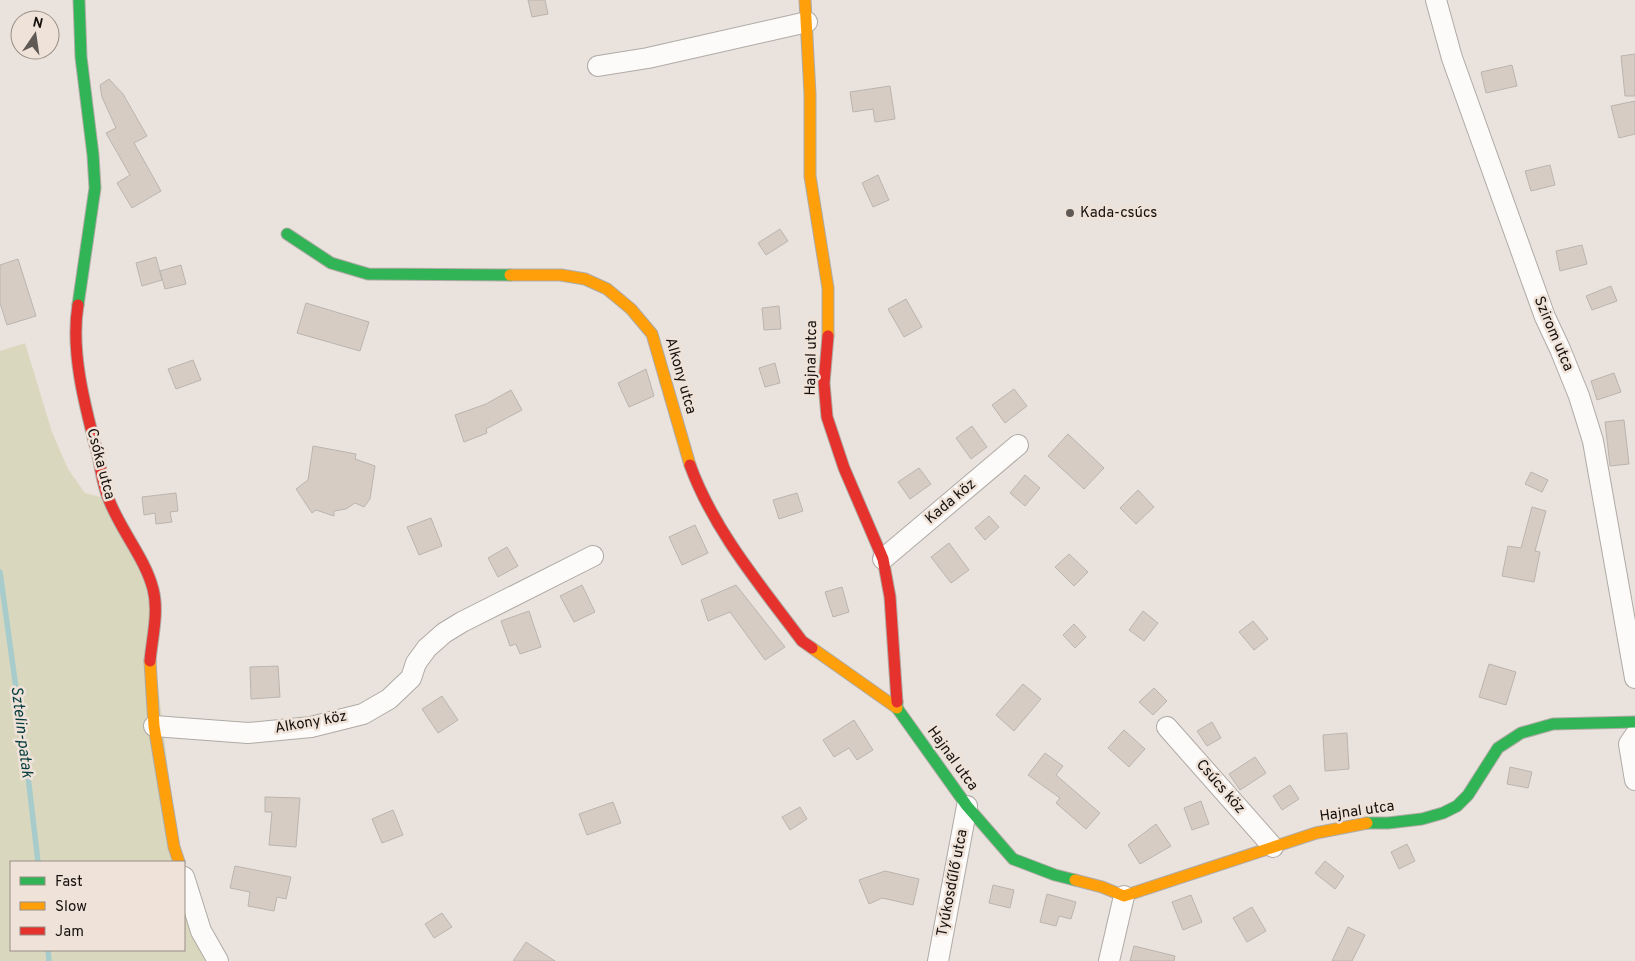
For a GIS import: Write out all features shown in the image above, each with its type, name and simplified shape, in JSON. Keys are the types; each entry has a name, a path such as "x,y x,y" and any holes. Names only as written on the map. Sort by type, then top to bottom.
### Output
{"street":[{"name":"Csóka utca","path":"79,0 81,57 93,155 95,188 76,316 78,362 90,425 108,499 144,567 153,590 154,620 150,661 154,726 174,847 179,861"},
{"name":"Hajnal utca","path":"804,0 807,22 811,128 810,176 828,288 828,337 824,382 827,418 844,468 884,559 890,597 897,708 967,806 1013,859 1055,875 1102,887 1124,896 1316,833 1371,822 1388,823 1422,819 1443,814 1457,806 1468,795 1498,748 1521,733 1552,724 1635,722"},
{"name":"Szirom utca","path":"1436,0 1452,58 1538,299 1579,396 1593,440 1635,678"},
{"path":"598,66 648,58 807,22"},
{"name":"Alkony utca","path":"287,234 331,262 368,274 561,275 585,279 607,289 631,308 652,334 691,467 709,506 739,556 802,641 897,708"},
{"name":"Kada köz","path":"884,559 1018,445"},
{"name":"Alkony köz","path":"154,726 248,733 311,727 363,714 388,699 411,678 421,655 444,632 593,556"},
{"name":"Csúcs köz","path":"1167,727 1273,847"},
{"path":"1635,735 1629,744 1635,780"},
{"name":"Tyúkosdűlő utca","path":"938,961 967,806"},
{"path":"185,880 201,932 218,961"},
{"path":"1109,961 1124,896"}],"green space":[{"path":"25,343 52,432 68,469 85,493 108,499 144,567 179,861 10,861 10,951 185,951 185,879 218,961 0,961 0,351"}],"building":[{"path":"528,0 545,0 548,14 532,17"},
{"path":"1635,54 1635,96 1625,96 1621,56"},
{"path":"1512,65 1517,86 1486,93 1481,72"},
{"path":"109,79 123,94 147,136 134,143 161,191 132,208 117,183 130,175 106,133 116,128 102,97 100,85"},
{"path":"890,86 895,119 875,122 873,109 853,112 850,92"},
{"path":"1635,101 1635,134 1619,138 1611,106"},
{"path":"1550,165 1555,185 1531,191 1525,171"},
{"path":"878,175 889,200 873,207 862,183"},
{"path":"780,229 788,241 766,255 758,243"},
{"path":"1582,245 1587,264 1560,271 1556,251"},
{"path":"156,257 162,280 142,286 136,263"},
{"path":"18,259 36,316 7,325 0,303 0,265"},
{"path":"181,265 186,284 165,289 160,271"},
{"path":"1611,286 1617,301 1592,310 1586,296"},
{"path":"906,299 922,327 904,337 888,309"},
{"path":"306,303 369,322 360,351 297,333"},
{"path":"779,306 781,329 764,330 762,308"},
{"path":"193,360 201,380 176,389 168,369"},
{"path":"775,363 780,383 765,387 759,368"},
{"path":"646,369 654,396 629,407 618,383"},
{"path":"1614,373 1621,392 1597,400 1591,381"},
{"path":"1014,389 1027,406 1005,423 992,405"},
{"path":"511,390 522,410 486,429 487,433 464,442 455,415 486,404"},
{"path":"1624,420 1629,464 1610,466 1605,422"},
{"path":"972,426 987,447 971,459 956,438"},
{"path":"1068,434 1104,468 1084,489 1048,456"},
{"path":"313,446 356,454 355,459 375,466 370,499 364,507 355,503 346,509 334,511 334,516 316,510 312,513 296,489 308,480"},
{"path":"919,468 931,484 910,499 898,482"},
{"path":"1531,472 1548,480 1542,492 1525,484"},
{"path":"1025,475 1040,488 1025,506 1010,493"},
{"path":"1138,490 1154,507 1136,524 1120,508"},
{"path":"176,493 178,511 170,512 172,522 156,524 155,513 144,515 142,497"},
{"path":"797,493 803,511 779,519 773,500"},
{"path":"1532,507 1546,511 1535,551 1540,552 1534,582 1502,576 1508,546 1521,548"},
{"path":"989,516 999,527 985,540 975,528"},
{"path":"431,518 442,546 419,555 407,527"},
{"path":"695,525 708,553 682,565 669,537"},
{"path":"949,543 969,570 951,583 931,557"},
{"path":"507,547 518,566 498,577 488,558"},
{"path":"1069,554 1088,572 1074,586 1055,567"},
{"path":"582,585 595,612 574,622 560,596"},
{"path":"736,585 785,647 765,660 730,612 708,621 701,600"},
{"path":"842,587 849,612 833,617 825,592"},
{"path":"529,611 541,647 520,654 516,644 510,646 501,621"},
{"path":"1143,611 1158,623 1144,641 1129,630"},
{"path":"1253,621 1268,639 1254,650 1239,632"},
{"path":"1074,624 1086,637 1075,648 1063,635"},
{"path":"1489,664 1516,672 1506,705 1479,697"},
{"path":"278,666 280,697 251,699 250,667"},
{"path":"1023,684 1041,699 1014,731 996,715"},
{"path":"1154,688 1167,701 1153,715 1139,702"},
{"path":"442,696 458,720 438,733 422,709"},
{"path":"854,720 873,750 857,760 849,748 834,757 823,740"},
{"path":"1212,722 1221,738 1207,746 1197,731"},
{"path":"1124,730 1145,749 1129,767 1108,748"},
{"path":"1347,733 1349,769 1325,771 1323,735"},
{"path":"1045,753 1063,766 1056,775 1100,813 1086,829 1056,803 1060,798 1028,775"},
{"path":"1255,757 1266,773 1240,790 1229,774"},
{"path":"1510,767 1532,772 1528,788 1507,784"},
{"path":"1290,785 1299,799 1282,810 1273,796"},
{"path":"265,797 300,798 296,847 269,845 272,812 265,812"},
{"path":"1201,801 1209,824 1192,830 1184,808"},
{"path":"613,802 621,823 587,835 579,814"},
{"path":"800,807 807,819 790,830 782,817"},
{"path":"393,810 403,835 382,843 372,819"},
{"path":"1156,824 1171,846 1140,864 1128,845"},
{"path":"1407,844 1415,861 1399,869 1391,852"},
{"path":"1325,861 1344,876 1335,889 1315,873"},
{"path":"235,866 291,877 286,899 277,897 274,911 248,906 250,892 230,888"},
{"path":"885,871 919,879 913,905 882,898 869,904 859,880"},
{"path":"993,885 1014,890 1010,908 989,903"},
{"path":"1047,894 1076,902 1071,919 1059,916 1056,926 1040,922"},
{"path":"1191,895 1202,922 1183,930 1172,902"},
{"path":"1252,907 1266,931 1247,942 1233,918"},
{"path":"442,913 452,927 434,938 425,924"},
{"path":"1348,927 1365,935 1352,961 1332,961"},
{"path":"526,942 555,961 513,961"},
{"path":"1134,946 1175,956 1174,961 1130,961"}],"waterway":[{"name":"Sztelin-patak","path":"0,572 38,861"},
{"name":"Sztelin-patak","path":"48,951 49,961"}],"traffic: fast":[{"path":"78,305 95,188 93,155 81,57 79,0"},
{"path":"287,234 331,263 368,274 510,275"},
{"path":"897,702 897,708 967,806 1013,859 1055,875 1075,880"},
{"path":"1367,823 1388,823 1422,819 1443,813 1457,806 1468,795 1498,748 1521,733 1553,724 1635,722"}],"traffic: slow":[{"path":"805,0 810,94 810,176 828,288 828,336"},
{"path":"510,275 561,275 585,279 607,289 631,309 652,334 690,465"},
{"path":"812,648 897,708"},
{"path":"150,661 154,726 174,847 179,861"},
{"path":"1075,880 1102,887 1124,896 1316,833 1367,823"}],"traffic: jam":[{"path":"78,305 76,342 80,381 104,484 114,511 144,566 155,598 150,661"},
{"path":"828,336 824,383 827,417 844,468 883,559 890,597 897,702"},
{"path":"690,465 700,489 725,535 755,579 802,641 812,648"}],"place":[{"name":"Kada-csúcs","path":"1070,213"}]}
